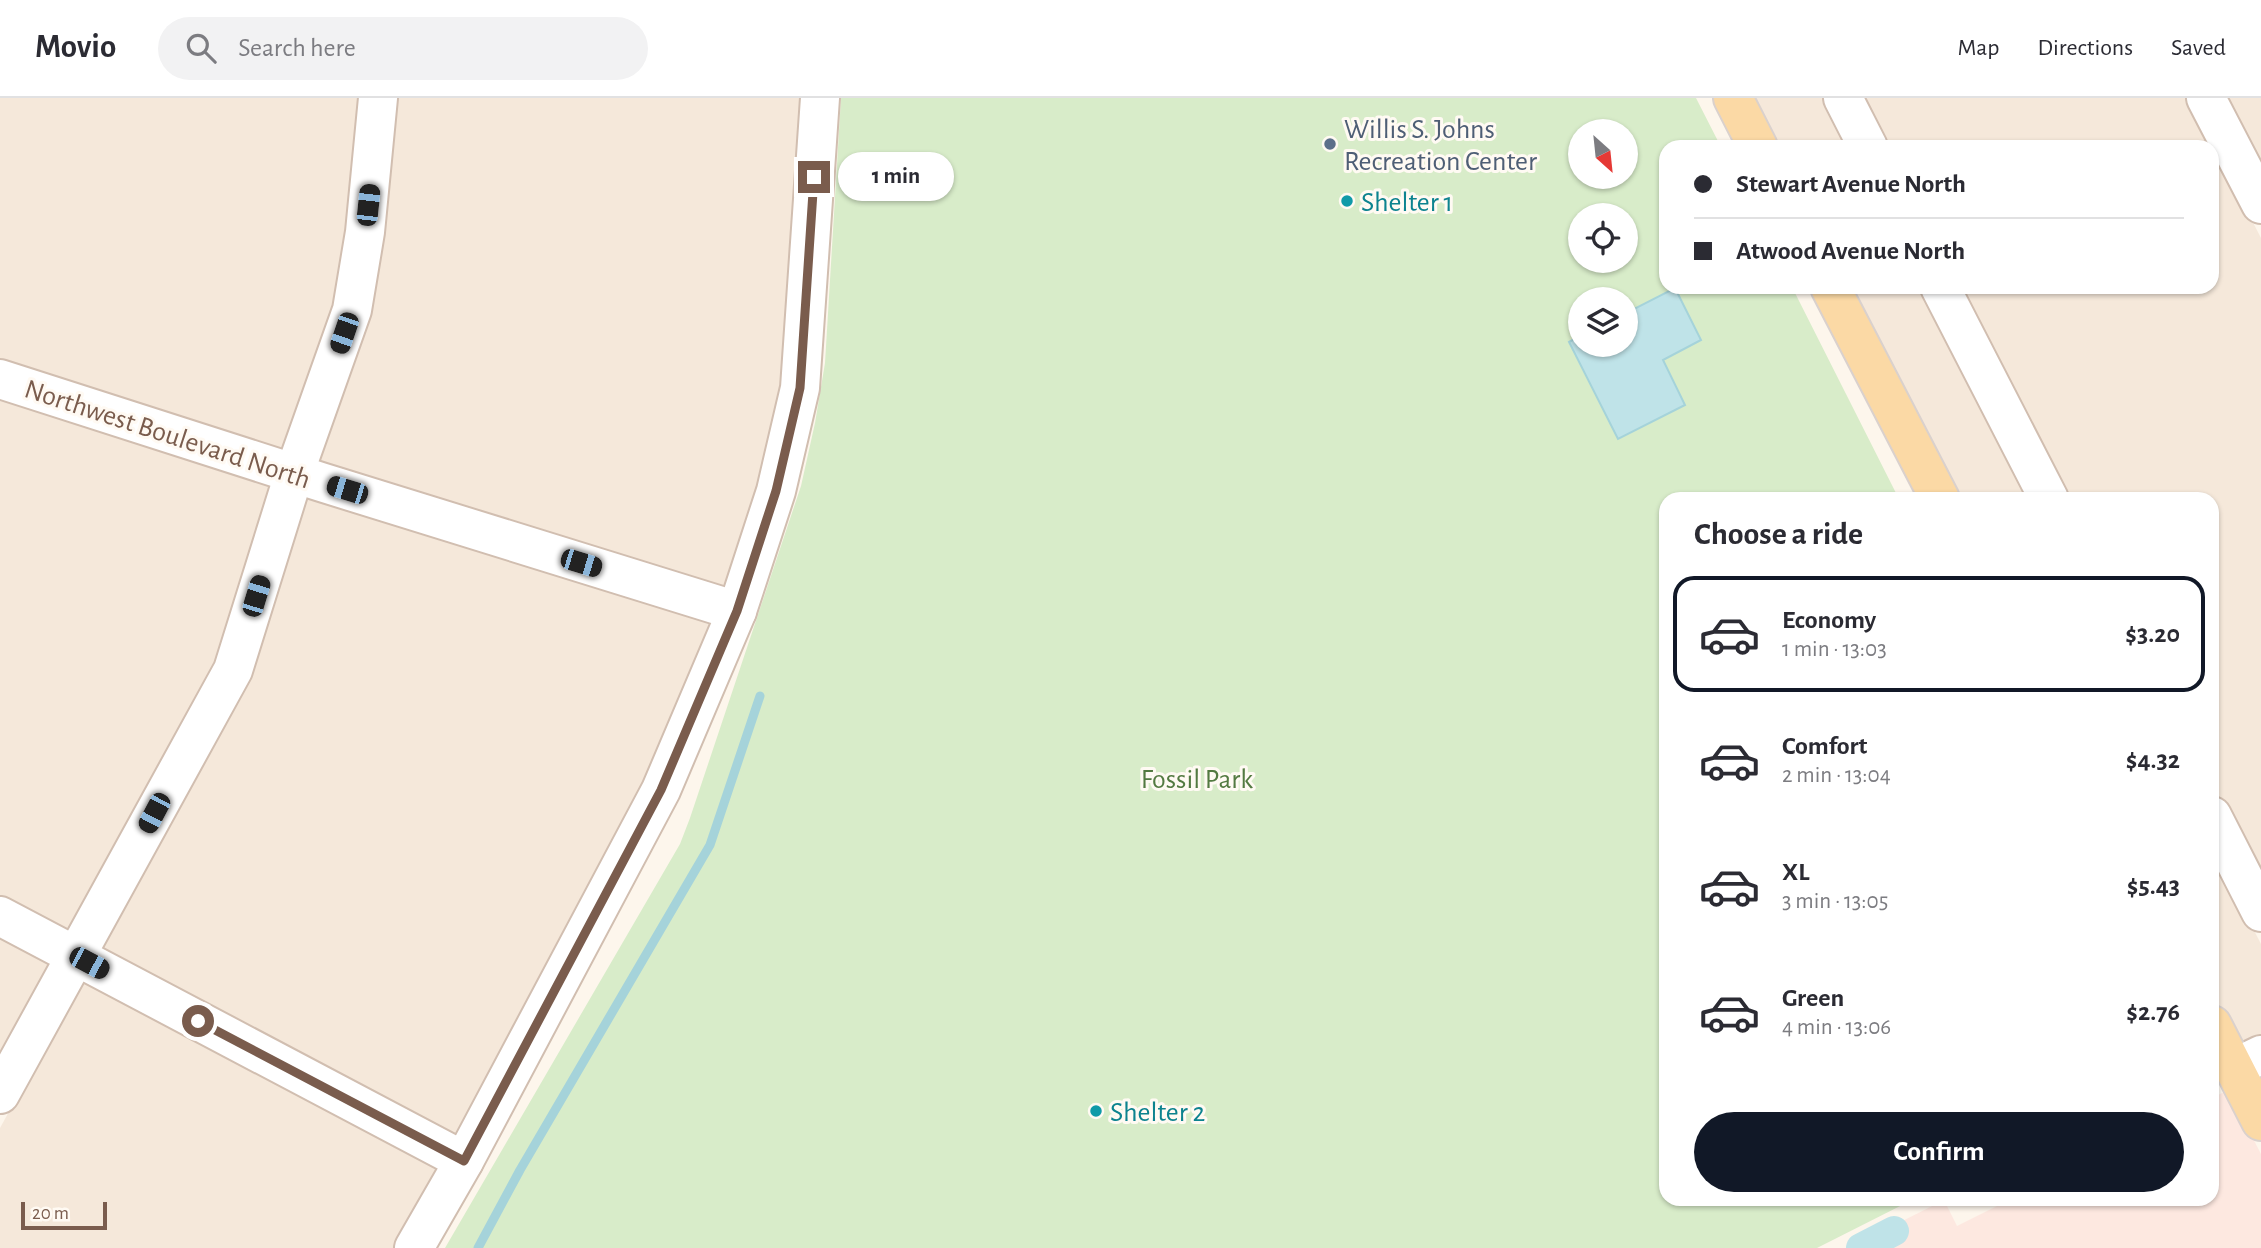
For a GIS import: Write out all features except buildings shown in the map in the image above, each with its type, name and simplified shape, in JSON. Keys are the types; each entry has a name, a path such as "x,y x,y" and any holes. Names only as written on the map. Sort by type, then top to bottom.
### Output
{"main road":[{"path":"1733,98 1754,140"},
{"path":"1834,294 1936,492"},
{"path":"2219,1032 2248,1061 2261,1121"}],"street":[{"path":"0,1094 233,670 294,474 352,310 365,232 378,98"},
{"path":"414,1248 464,1161 661,790 737,611 776,491 800,388 820,98"},
{"path":"1843,98 1864,140"},
{"path":"2206,98 2261,204"},
{"path":"1944,294 2045,492"},
{"name":"Northwest Boulevard North","path":"0,379 294,474 737,611"},
{"path":"2219,830 2261,912"},
{"path":"0,916 464,1161"}],"shaded area":[{"path":"0,98 362,98 337,304 285,454 0,362"},
{"path":"393,98 804,98 785,384 761,485 727,591 315,463"},
{"path":"1750,98 1826,98 1847,140 1771,140"},
{"path":"1860,98 2189,98 2211,140 1881,140"},
{"path":"2223,98 2261,98 2261,172"},
{"path":"2219,156 2261,238 2261,879 2219,798 2219,492 2062,492 1961,294 2219,294"},
{"path":"1851,294 1927,294 2028,492 1953,492"},
{"path":"0,396 275,484 219,662 69,935 0,898"},
{"path":"305,494 716,621 647,781 457,1139 98,950"},
{"path":"2219,863 2261,944 2261,1037 2240,1047 2219,1006"},
{"path":"0,934 54,963 0,1061"},
{"path":"83,977 442,1167 396,1248 0,1248 0,1128"},
{"path":"2228,1090 2261,1154 2261,1248 1849,1248 1932,1206 1947,1206 1957,1226 1997,1206 2219,1206 2219,1094"}],"green space":[{"name":"Fossil Park","path":"841,98 1696,98 1717,140 1659,140 1659,294 1796,294 1895,492 1659,492 1659,1206 1900,1206 1817,1248 445,1248 680,844 801,486 825,363"}],"water":[{"path":"1663,294 1678,294 1701,340 1663,360 1685,405 1618,439 1577,357 1638,357 1638,307"}],"waterway":[{"path":"478,1248 520,1170 710,845 760,696"},
{"path":"1861,1248 1894,1231"}],"place":[{"name":"Willis S. Johns Recreation Center","path":"1330,144"},
{"name":"Shelter 1","path":"1347,201"},
{"name":"Shelter 2","path":"1096,1111"}],"route":[{"path":"198,1021 464,1161 661,790 737,611 776,491 800,388 814,177"}]}
